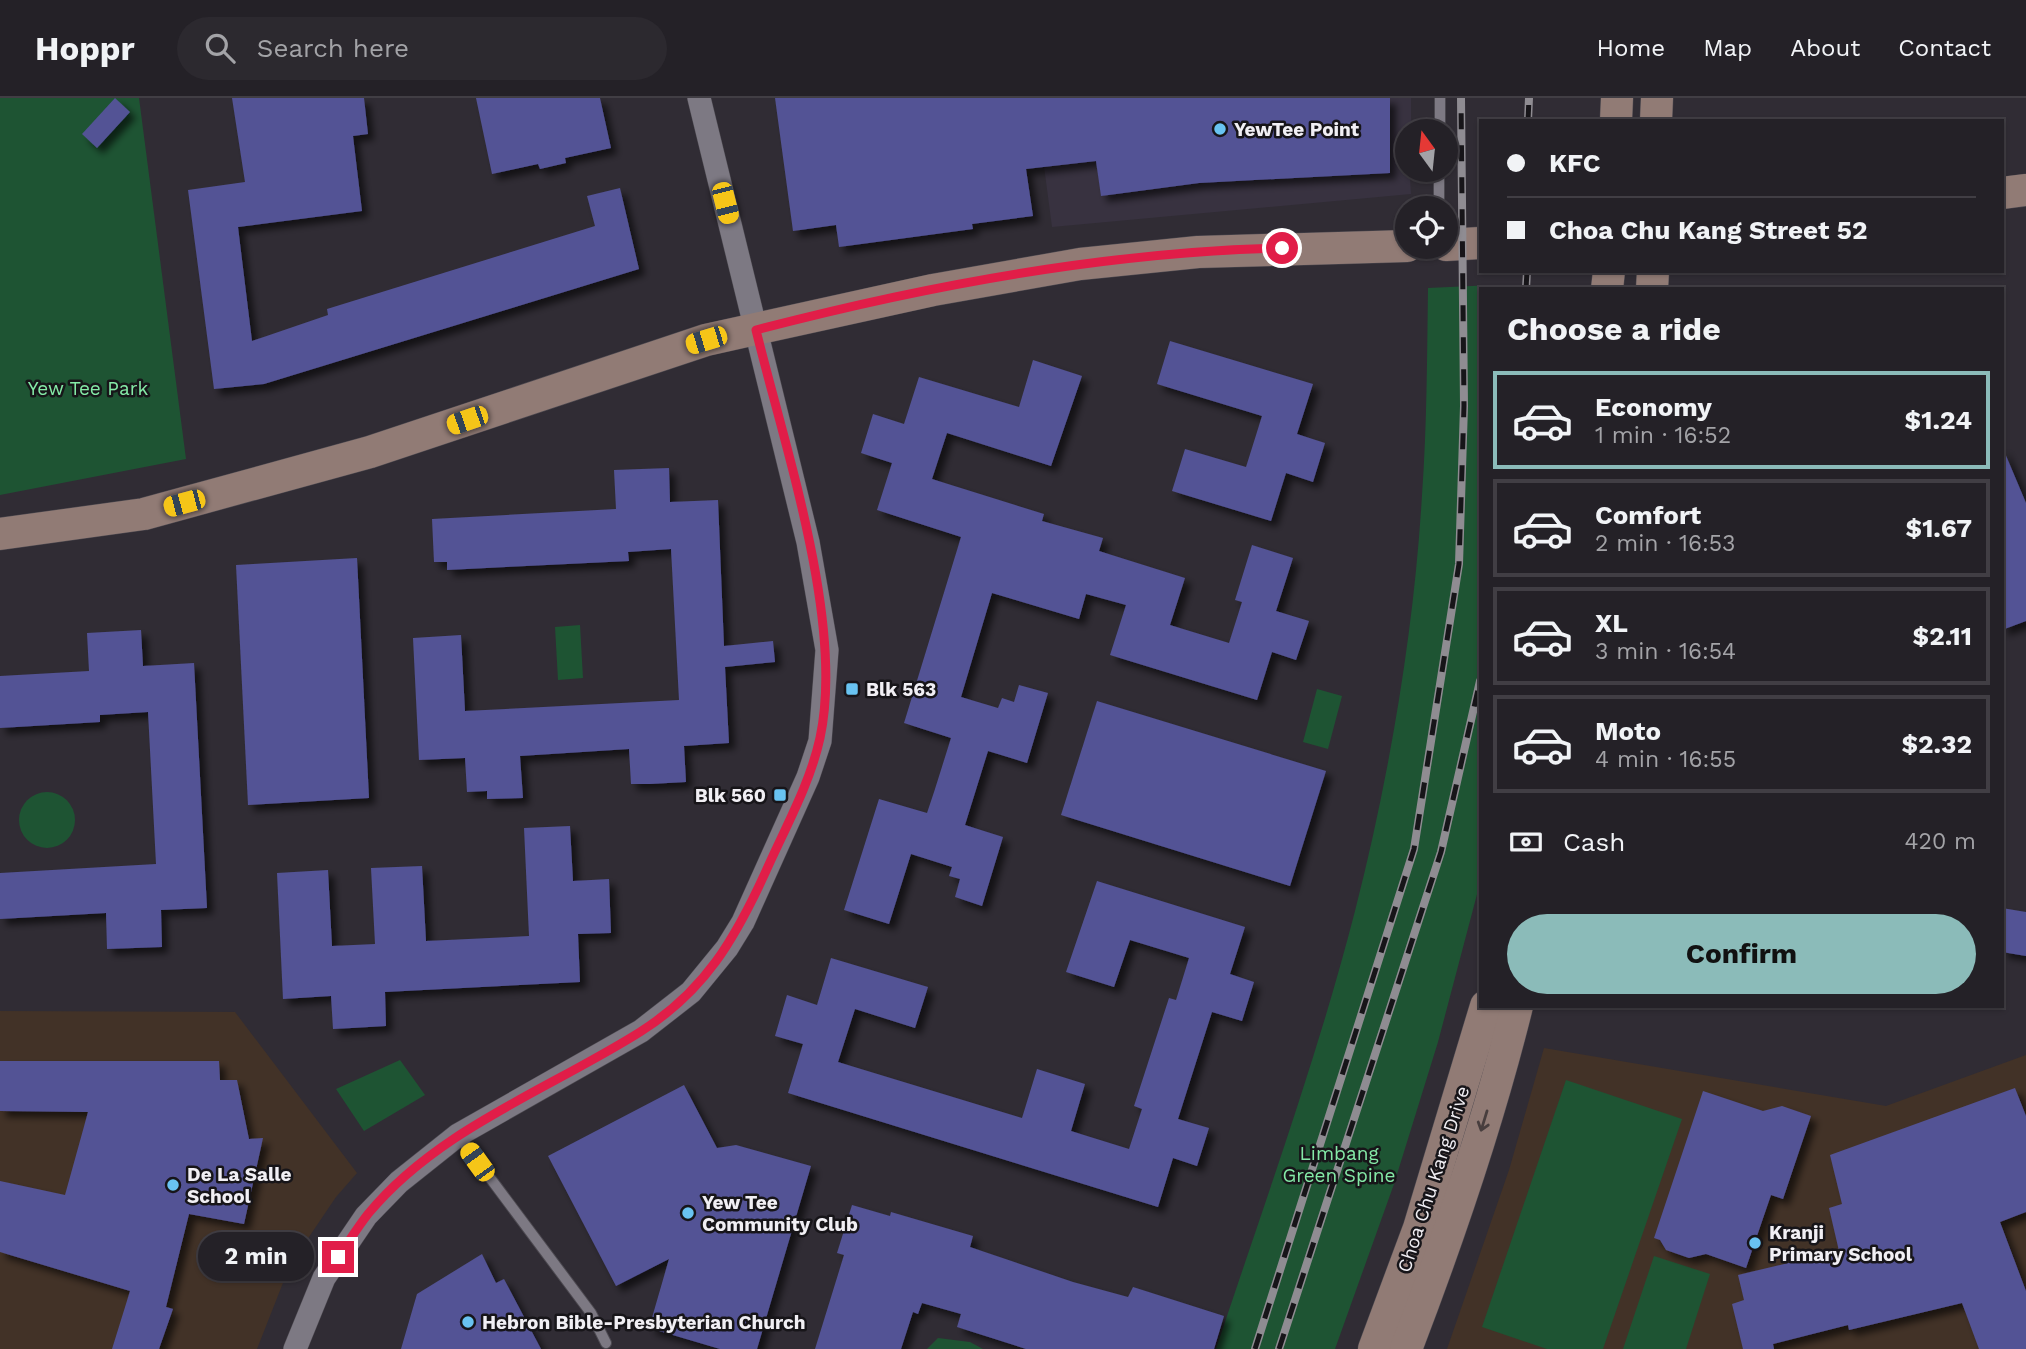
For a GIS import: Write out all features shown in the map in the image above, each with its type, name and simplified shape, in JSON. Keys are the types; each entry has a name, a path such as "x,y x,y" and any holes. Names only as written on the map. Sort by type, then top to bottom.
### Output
{"street":[{"path":"295,1349 324,1278 366,1216 406,1176 458,1135 641,1031 691,992 727,948 743,922 808,777 824,717 827,650 808,542 699,98"},
{"path":"1616,119 1617,98"},
{"path":"1656,119 1657,98"},
{"path":"2004,193 2026,190"},
{"path":"1458,244 1479,243"},
{"path":"0,534 144,514 394,444 618,367 706,340 933,290 1080,264 1249,249 1395,246"},
{"name":"Choa Chu Kang Drive","path":"1374,1349 1419,1228 1485,1008"},
{"name":"Choa Chu Kang Drive","path":"1406,1349 1447,1239 1516,1008"}],"lane":[{"path":"1440,98 1440,119"},
{"path":"458,1135 591,1313 606,1343"}],"shaded area":[{"name":"YewTee Point","path":"1035,98 1411,98 1411,119 1395,119 1395,182 1410,182 1411,194 1052,227"},
{"name":"De La Salle School","path":"0,1011 235,1012 357,1173 336,1197 290,1265 257,1349 0,1349"},
{"name":"Kranji Primary School","path":"1544,1048 1886,1106 2026,1055 2026,1349 1447,1349 1509,1170"}],"green space":[{"name":"Yew Tee Park","path":"0,98 139,98 186,459 0,495"},
{"name":"Limbang Green Spine","path":"1494,285 1505,287 1479,287 1479,887 1438,1042 1394,1184 1335,1349 1216,1349 1324,1021 1355,911 1379,809 1406,652 1418,547 1425,443 1428,288"},
{"path":"580,625 583,678 558,680 555,627"},
{"path":"1317,689 1342,696 1328,749 1303,742"},
{"path":"47,792 62,797 70,805 75,820 70,835 62,843 47,848 32,843 24,835 19,820 24,805 32,797"},
{"path":"400,1060 425,1095 364,1131 336,1089"},
{"path":"1566,1080 1682,1119 1603,1349 1547,1349 1482,1327"},
{"path":"1654,1256 1710,1274 1686,1349 1623,1349"},
{"path":"938,1338 970,1342 983,1349 927,1349"}],"building":[{"path":"115,98 130,112 97,148 82,134"},
{"path":"232,98 364,98 368,134 353,136 362,211 238,227 252,341 328,315 327,309 595,226 587,196 620,188 639,269 264,384 214,389 188,190 245,182"},
{"path":"476,98 600,98 611,148 565,158 566,163 540,169 538,164 492,174"},
{"path":"775,98 1390,98 1390,173 1199,183 1101,196 1096,161 1026,169 1033,216 972,224 973,229 839,247 836,225 793,231"},
{"path":"1170,341 1313,384 1297,434 1325,443 1313,482 1286,473 1271,521 1172,491 1185,449 1246,467 1262,416 1157,384"},
{"path":"1033,360 1082,376 1051,466 947,433 932,479 1044,514 1042,521 1103,538 1099,551 1185,578 1170,625 1229,643 1242,602 1235,600 1252,545 1293,558 1276,611 1309,621 1296,660 1272,652 1257,700 1110,655 1126,605 1086,594 1079,619 992,593 961,697 998,708 1002,698 1014,702 1019,685 1048,693 1027,763 988,751 965,825 1003,837 982,906 955,897 960,879 949,876 952,867 911,854 889,924 844,910 879,799 927,813 951,738 904,723 961,537 877,510 892,463 861,453 873,414 904,424 919,377 1019,407"},
{"path":"2004,451 2026,503 2026,621 2004,629"},
{"path":"669,468 670,502 718,500 724,646 773,641 775,662 725,667 729,743 684,746 686,782 631,784 629,749 520,756 523,798 487,799 487,791 467,792 465,758 419,760 413,638 461,635 465,711 679,700 671,549 628,552 629,561 447,570 447,562 434,562 432,519 616,509 614,470"},
{"path":"357,558 369,798 248,805 236,565"},
{"path":"141,630 143,666 194,663 207,908 161,910 162,947 107,949 106,913 0,919 0,873 156,864 148,712 100,715 100,722 0,728 0,676 89,671 87,633"},
{"path":"1097,701 1326,771 1290,886 1061,815"},
{"path":"570,826 573,881 609,879 611,933 578,934 580,982 385,992 386,1026 352,1028 333,1029 331,996 283,999 277,873 328,870 332,946 375,944 371,868 422,866 426,941 529,936 524,828"},
{"path":"1097,881 1245,927 1230,974 1254,982 1242,1021 1212,1012 1178,1119 1209,1128 1197,1166 1173,1158 1158,1207 788,1093 803,1044 775,1036 787,995 817,1005 831,958 928,987 915,1028 855,1009 838,1062 1022,1118 1037,1069 1085,1084 1071,1131 1129,1149 1142,1109 1134,1106 1169,998 1176,1000 1189,958 1130,940 1114,987 1066,972"},
{"path":"2004,908 2026,912 2026,956 2004,952"},
{"path":"0,1061 219,1061 220,1080 237,1080 249,1139 263,1138 244,1224 189,1214 166,1307 173,1309 159,1349 112,1349 130,1291 0,1252 0,1181 65,1195 88,1112 0,1111"},
{"name":"Yew Tee Community Club","path":"684,1085 717,1148 736,1145 811,1166 757,1349 720,1349 649,1328 669,1259 616,1286 548,1156"},
{"path":"2015,1088 2026,1116 2026,1212 2000,1222 2026,1291 2026,1349 1979,1349 1962,1303 1849,1330 1848,1325 1773,1344 1774,1349 1743,1349 1732,1304 1744,1300 1738,1275 1839,1251 1829,1208 1842,1204 1830,1155"},
{"path":"1703,1091 1763,1111 1782,1106 1811,1116 1783,1199 1771,1195 1746,1268 1706,1254 1689,1258 1666,1250 1660,1240 1654,1238"},
{"path":"852,1205 890,1216 891,1212 973,1236 970,1247 1073,1282 1128,1297 1133,1287 1224,1316 1214,1349 1026,1349 957,1327 961,1314 922,1303 918,1314 913,1312 901,1349 815,1349 844,1255 837,1253"},
{"name":"Hebron Bible-Presbyterian Church","path":"482,1254 496,1283 504,1279 541,1349 401,1349 417,1294"}],"railway":[{"path":"1255,1349 1414,849 1459,564 1464,406 1461,98"},
{"path":"1528,119 1529,98"},
{"path":"1526,287 1527,273"},
{"path":"1279,1349 1441,852 1479,685"}],"place":[{"name":"YewTee Point","path":"1220,129"},
{"name":"Blk 563","path":"852,689"},
{"name":"Blk 560","path":"780,795"},
{"name":"De La Salle School","path":"173,1185"},
{"name":"Yew Tee Community Club","path":"688,1213"},
{"name":"Kranji Primary School","path":"1755,1243"},
{"name":"Hebron Bible-Presbyterian Church","path":"468,1322"}],"route":[{"path":"338,1257 381,1199 421,1163 458,1135 641,1031 691,992 727,948 743,922 808,777 820,741 824,717 827,650 808,542 756,330 951,286 1080,264 1198,252 1282,248"}]}
